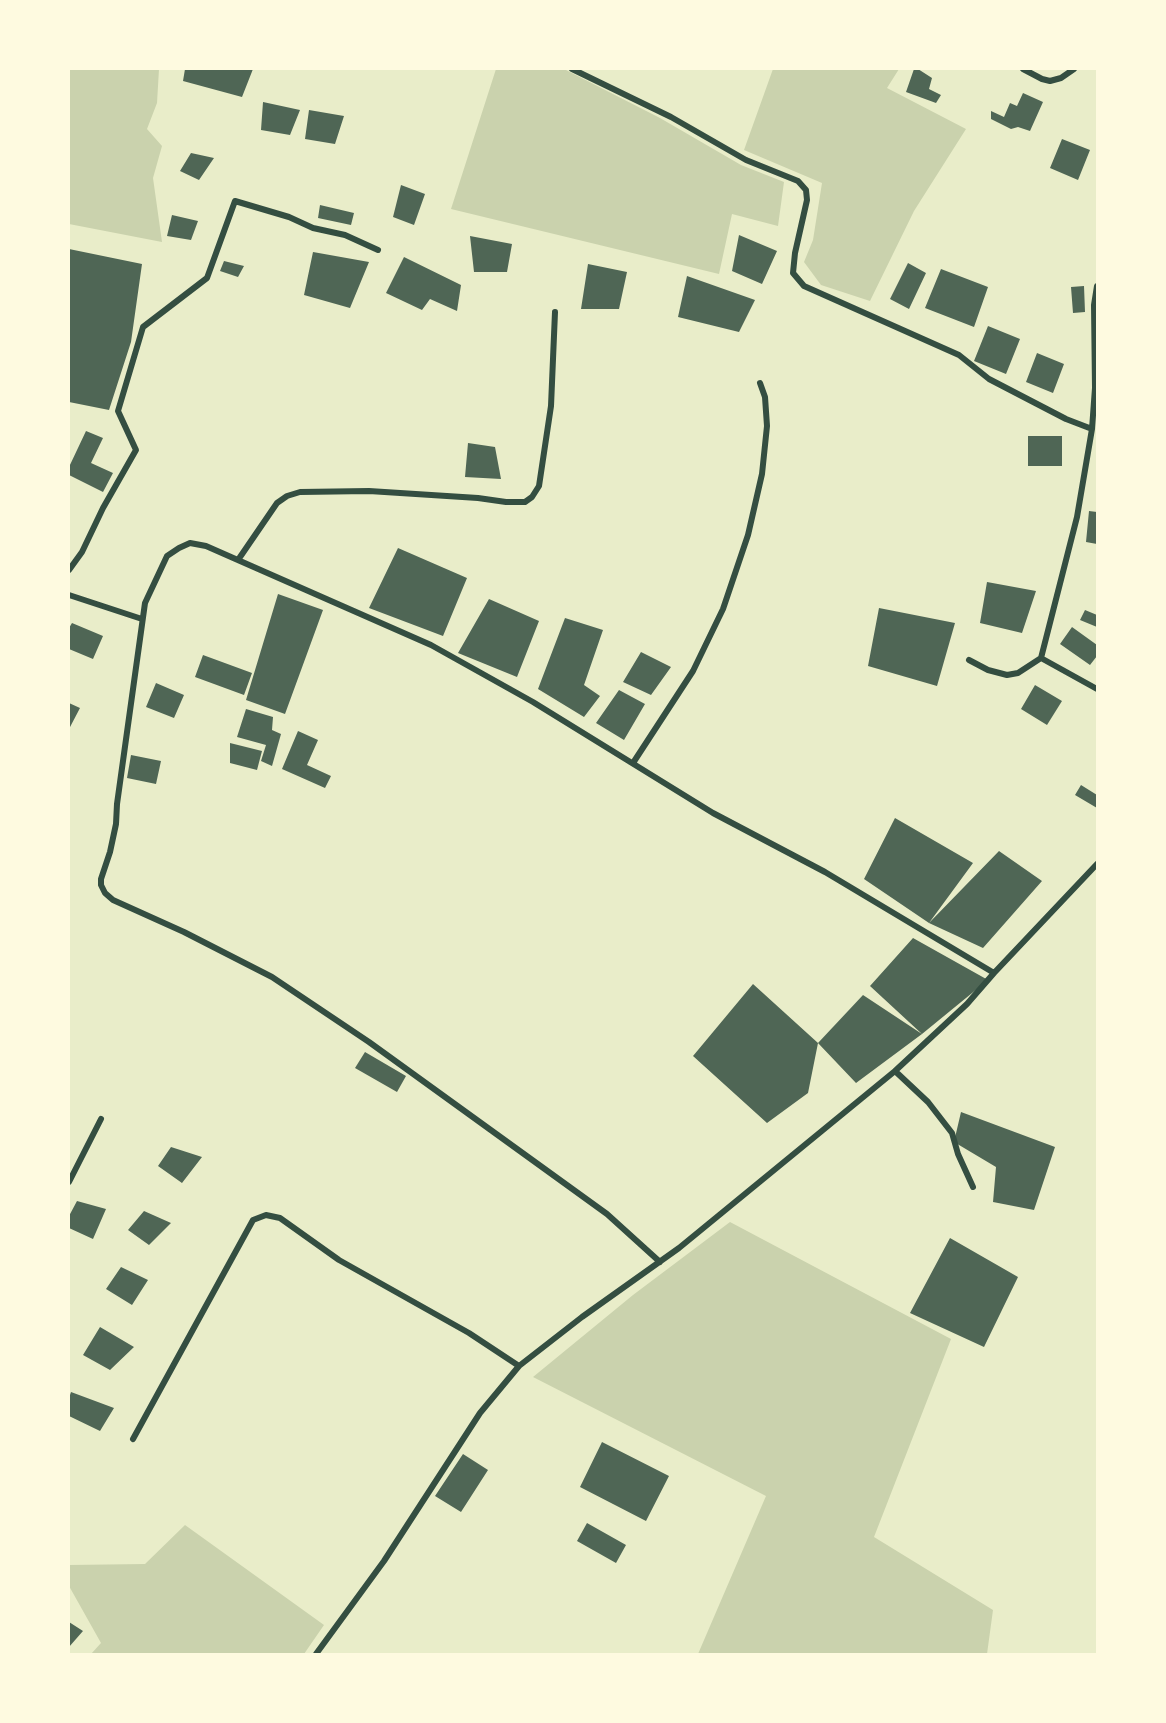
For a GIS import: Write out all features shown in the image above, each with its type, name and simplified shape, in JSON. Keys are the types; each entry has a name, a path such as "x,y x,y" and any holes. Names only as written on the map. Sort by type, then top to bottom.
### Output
{"street":[{"path":"572,69 671,117 746,160 798,181 806,190 807,200 795,253 793,273 804,286 959,355 989,379 1092,429"},
{"path":"1023,69 1050,81 1061,78 1074,69"},
{"path":"69,570 82,552 103,508 136,450 118,411 143,327 207,279 235,201 289,217 313,228 345,235 378,250"},
{"path":"969,660 988,670 1007,675 1018,673 1041,658 1077,517 1092,429 1097,286"},
{"path":"238,560 276,503 300,492 369,491 506,502 525,502 532,497 539,486 551,406 555,312"},
{"path":"633,763 693,671 723,609 748,536 762,474 767,426 765,397 760,383"},
{"path":"660,1262 607,1214 369,1042 272,977 184,932 113,900 105,892 101,879 116,824 142,619 145,603 167,556 190,543 206,546 431,645 533,702 713,813 825,872 994,973"},
{"path":"69,595 142,619"},
{"path":"1041,658 1097,689"},
{"path":"316,1654 384,1560 480,1413 519,1366 582,1317 660,1262 895,1071 967,1004 1097,864"},
{"path":"895,1071 928,1102 952,1133 958,1154 973,1187"},
{"path":"69,1182 101,1119"},
{"path":"134,1439 248,1229 254,1220 266,1215 280,1218 339,1260 469,1333 519,1366"}],"green space":[{"path":"69,69 159,69 157,103 147,129 162,146 153,178 162,242 69,224"},
{"path":"496,69 564,69 660,118 741,165 784,182 778,226 732,214 719,274 451,209"},
{"path":"773,69 899,69 887,88 966,129 914,211 870,301 821,285 804,262 813,240 822,183 744,150"},
{"path":"730,1222 951,1339 874,1537 993,1610 987,1654 698,1654 766,1496 533,1377 633,1295"},
{"path":"185,1525 324,1625 304,1654 91,1654 101,1643 69,1586 69,1565 145,1564"}],"building":[{"path":"185,69 253,69 242,97 183,81"},
{"path":"914,69 932,78 929,89 941,95 936,103 906,92"},
{"path":"1023,93 1043,102 1030,131 1018,127 1011,129 991,119 991,111 1004,117 1010,103 1017,106"},
{"path":"263,102 300,110 290,135 261,130"},
{"path":"309,110 344,116 335,144 305,139"},
{"path":"1062,139 1090,150 1078,180 1050,168"},
{"path":"191,153 214,158 199,180 180,171"},
{"path":"401,185 425,194 414,225 393,217"},
{"path":"320,205 354,213 351,225 318,218"},
{"path":"172,215 198,221 191,240 167,236"},
{"path":"739,235 777,251 762,284 732,271"},
{"path":"470,236 512,244 507,272 474,272"},
{"path":"69,249 142,264 131,342 109,410 69,402"},
{"path":"313,252 369,262 350,308 304,295"},
{"path":"404,257 461,285 457,311 430,299 422,310 386,293"},
{"path":"224,261 244,266 238,277 220,271"},
{"path":"908,263 926,273 909,309 890,299"},
{"path":"588,264 627,272 619,309 581,309"},
{"path":"941,269 988,287 974,327 925,308"},
{"path":"687,276 755,300 739,332 678,317"},
{"path":"1084,286 1085,312 1073,313 1071,287"},
{"path":"988,326 1020,339 1006,374 974,361"},
{"path":"1037,353 1064,364 1053,393 1026,382"},
{"path":"86,431 103,438 91,463 113,473 103,492 69,475 69,467"},
{"path":"1028,436 1062,436 1062,466 1028,466"},
{"path":"468,443 495,447 501,479 465,477"},
{"path":"1089,511 1097,512 1097,544 1086,542"},
{"path":"398,548 467,578 443,636 369,608"},
{"path":"987,582 1036,591 1022,633 980,623"},
{"path":"278,594 323,610 285,714 246,700"},
{"path":"489,599 539,621 517,677 458,653"},
{"path":"879,608 955,623 937,686 868,666"},
{"path":"1085,610 1097,615 1097,627 1080,620"},
{"path":"565,618 603,630 584,685 600,696 584,717 538,689"},
{"path":"72,623 103,636 93,659 69,649 69,628"},
{"path":"1072,627 1097,645 1097,656 1090,665 1060,644"},
{"path":"641,652 671,667 651,695 623,682"},
{"path":"203,655 252,673 244,695 195,677"},
{"path":"156,683 184,695 174,718 146,707"},
{"path":"1035,685 1062,701 1047,725 1021,709"},
{"path":"619,690 645,704 624,740 596,723"},
{"path":"69,703 80,708 69,729"},
{"path":"246,709 273,717 272,730 281,734 272,766 261,761 266,745 237,737"},
{"path":"298,731 318,740 307,765 331,776 325,788 282,769"},
{"path":"230,743 262,751 257,770 230,763"},
{"path":"131,755 161,761 156,784 127,778"},
{"path":"1081,785 1097,795 1097,808 1075,795"},
{"path":"895,818 973,863 929,923 864,879"},
{"path":"999,851 1042,881 983,948 929,923"},
{"path":"913,938 988,980 922,1034 870,986"},
{"path":"753,984 818,1043 808,1093 767,1123 693,1056"},
{"path":"863,995 922,1034 856,1083 818,1043"},
{"path":"365,1052 406,1076 397,1092 355,1068"},
{"path":"961,1112 1055,1147 1034,1210 993,1202 996,1167 954,1142"},
{"path":"171,1147 202,1157 182,1183 158,1166"},
{"path":"77,1201 106,1209 93,1239 69,1228 69,1216"},
{"path":"144,1211 171,1223 149,1245 128,1230"},
{"path":"950,1238 1018,1277 984,1347 910,1313"},
{"path":"121,1267 148,1280 132,1305 106,1289"},
{"path":"100,1327 134,1347 110,1370 83,1355"},
{"path":"71,1392 114,1408 100,1431 69,1416"},
{"path":"602,1442 669,1476 646,1521 580,1487"},
{"path":"463,1454 488,1470 461,1512 435,1496"},
{"path":"587,1523 626,1545 616,1563 577,1541"},
{"path":"69,1622 83,1631 69,1647"}]}
